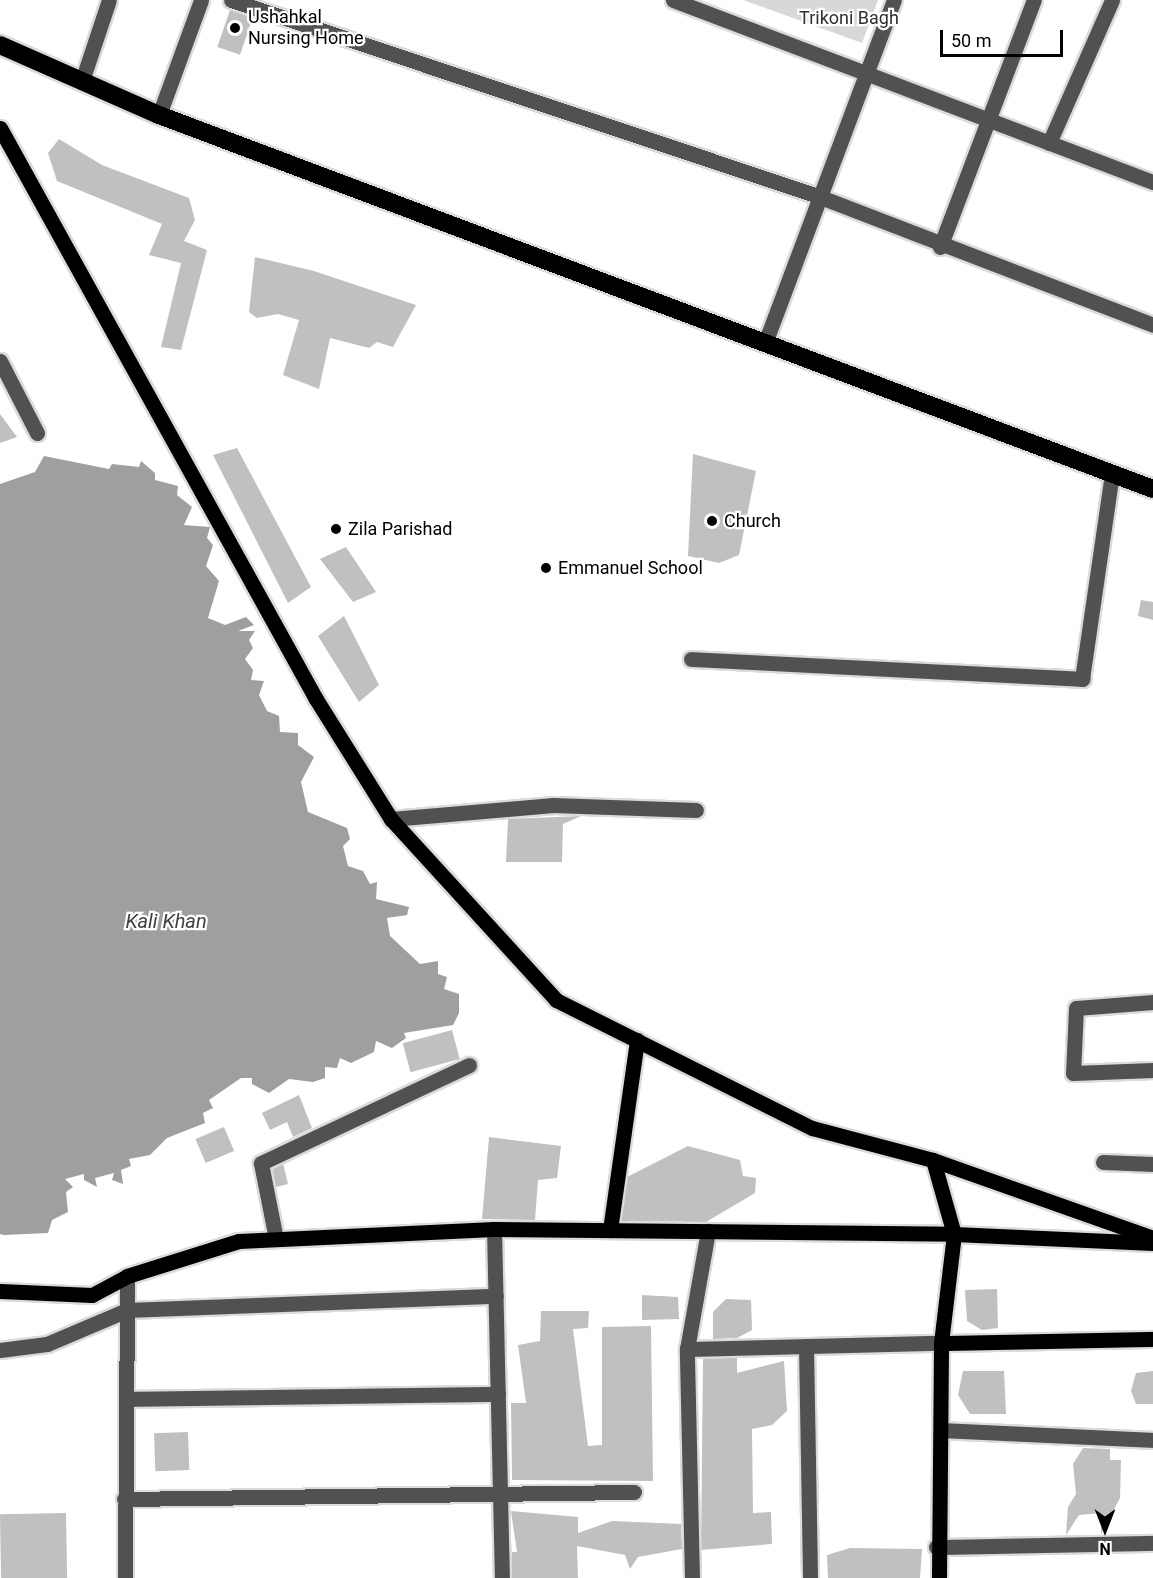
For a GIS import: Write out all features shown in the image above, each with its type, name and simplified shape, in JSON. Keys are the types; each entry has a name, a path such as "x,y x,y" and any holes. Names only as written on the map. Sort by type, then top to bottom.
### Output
{"highway":[{"path":"0,45 159,115 1153,489"}],"main road":[{"path":"0,128 316,699 391,819 556,1000 812,1128 933,1160 1153,1238"},
{"path":"610,1230 637,1040"},
{"path":"933,1160 954,1234 941,1343 942,1431 936,1547 939,1578"},
{"path":"0,1291 92,1295 127,1276 239,1240 494,1228 954,1234 1153,1243"},
{"path":"941,1343 1153,1339"}],"street":[{"path":"82,81 110,0"},
{"path":"159,115 201,0"},
{"path":"231,0 823,199 940,247 1153,325"},
{"path":"673,0 868,72 1153,182"},
{"path":"765,343 823,199 894,0"},
{"path":"940,247 1034,0"},
{"path":"1049,143 1112,0"},
{"path":"0,361 37,433"},
{"path":"691,659 1082,679 1112,474"},
{"path":"391,819 553,805 696,810"},
{"path":"1153,1002 1076,1008 1073,1073 1153,1070"},
{"path":"276,1239 261,1163 470,1065"},
{"path":"1103,1162 1153,1164"},
{"path":"494,1228 502,1578"},
{"path":"692,1578 687,1349 708,1231"},
{"path":"125,1578 127,1276"},
{"path":"0,1350 47,1344 127,1310 496,1296"},
{"path":"687,1349 941,1343"},
{"path":"806,1346 810,1578"},
{"path":"126,1399 498,1394"},
{"path":"942,1431 1153,1440"},
{"path":"124,1499 500,1491 634,1492"},
{"path":"936,1547 1153,1543"}],"green space":[{"name":"Trikoni Bagh","path":"743,0 878,0 862,43"}],"water":[{"name":"Kali Khan","path":"44,456 109,469 112,464 139,467 141,461 155,473 155,480 178,486 177,495 192,507 184,525 210,527 207,538 213,545 206,566 219,581 208,618 225,625 246,617 254,625 238,631 255,631 249,640 253,648 245,659 253,670 251,680 264,681 259,695 267,711 279,716 280,732 298,733 298,745 314,757 301,782 308,812 347,828 350,839 343,846 348,866 363,871 370,884 377,882 376,899 409,907 407,915 387,918 390,936 420,964 438,961 438,974 447,977 444,989 459,994 459,1013 453,1025 404,1033 406,1038 392,1048 376,1041 374,1052 351,1063 340,1058 337,1068 325,1067 325,1078 313,1082 289,1079 269,1093 252,1084 252,1078 241,1078 209,1100 213,1108 203,1113 205,1123 167,1138 150,1155 129,1159 131,1166 121,1170 123,1184 112,1180 114,1173 95,1178 97,1187 84,1180 84,1174 65,1179 73,1187 66,1192 68,1212 52,1220 48,1233 4,1235 0,1234 0,484 35,472"}],"building":[{"path":"230,10 253,18 240,55 217,47"},
{"path":"59,139 102,165 189,198 195,220 184,241 207,250 181,350 161,347 181,263 149,255 162,224 57,181 48,153"},
{"path":"255,257 314,271 416,305 393,347 377,342 369,348 330,338 319,389 283,375 299,320 278,314 257,318 249,312"},
{"path":"0,414 17,437 0,443"},
{"path":"237,448 311,587 288,603 213,455"},
{"path":"693,454 756,471 739,555 719,563 688,556"},
{"path":"346,547 376,592 353,602 320,559"},
{"path":"1141,600 1153,602 1153,620 1138,616"},
{"path":"344,616 379,685 359,702 318,636"},
{"path":"581,816 563,824 562,862 506,862 508,819"},
{"path":"452,1030 460,1059 411,1072 403,1043"},
{"path":"299,1095 312,1128 293,1137 287,1122 270,1130 262,1113"},
{"path":"224,1127 234,1151 206,1163 195,1139"},
{"path":"489,1137 561,1146 557,1178 538,1180 535,1220 482,1219"},
{"path":"688,1146 740,1160 743,1176 756,1178 755,1193 706,1222 621,1221 627,1177"},
{"path":"283,1163 288,1184 276,1187 272,1169"},
{"path":"997,1289 998,1328 982,1330 967,1321 965,1290"},
{"path":"642,1295 678,1297 679,1319 642,1320"},
{"path":"726,1299 751,1300 752,1330 737,1338 713,1339 713,1312"},
{"path":"541,1311 589,1311 588,1328 573,1329 588,1446 602,1445 602,1327 651,1326 653,1481 512,1480 511,1403 526,1403 518,1345 540,1341"},
{"path":"703,1358 737,1358 737,1373 784,1361 787,1411 772,1425 752,1429 753,1513 771,1512 772,1544 701,1550"},
{"path":"963,1371 1004,1371 1006,1414 970,1414 958,1395"},
{"path":"1153,1371 1153,1404 1136,1404 1131,1391 1136,1373"},
{"path":"188,1432 189,1470 155,1471 154,1433"},
{"path":"1083,1448 1110,1449 1110,1460 1121,1460 1120,1498 1101,1534 1101,1513 1079,1515 1066,1535 1068,1507 1076,1494 1073,1464"},
{"path":"511,1511 578,1517 578,1533 612,1521 681,1524 682,1549 638,1557 630,1569 625,1555 577,1546 578,1578 512,1578 512,1552 517,1552"},
{"path":"66,1513 67,1578 1,1578 0,1514"},
{"path":"850,1548 922,1549 920,1578 828,1578 827,1555"}],"place":[{"name":"Ushahkal Nursing Home","path":"235,28"},
{"name":"Church","path":"712,521"},
{"name":"Zila Parishad","path":"336,529"},
{"name":"Emmanuel School","path":"546,568"}]}
